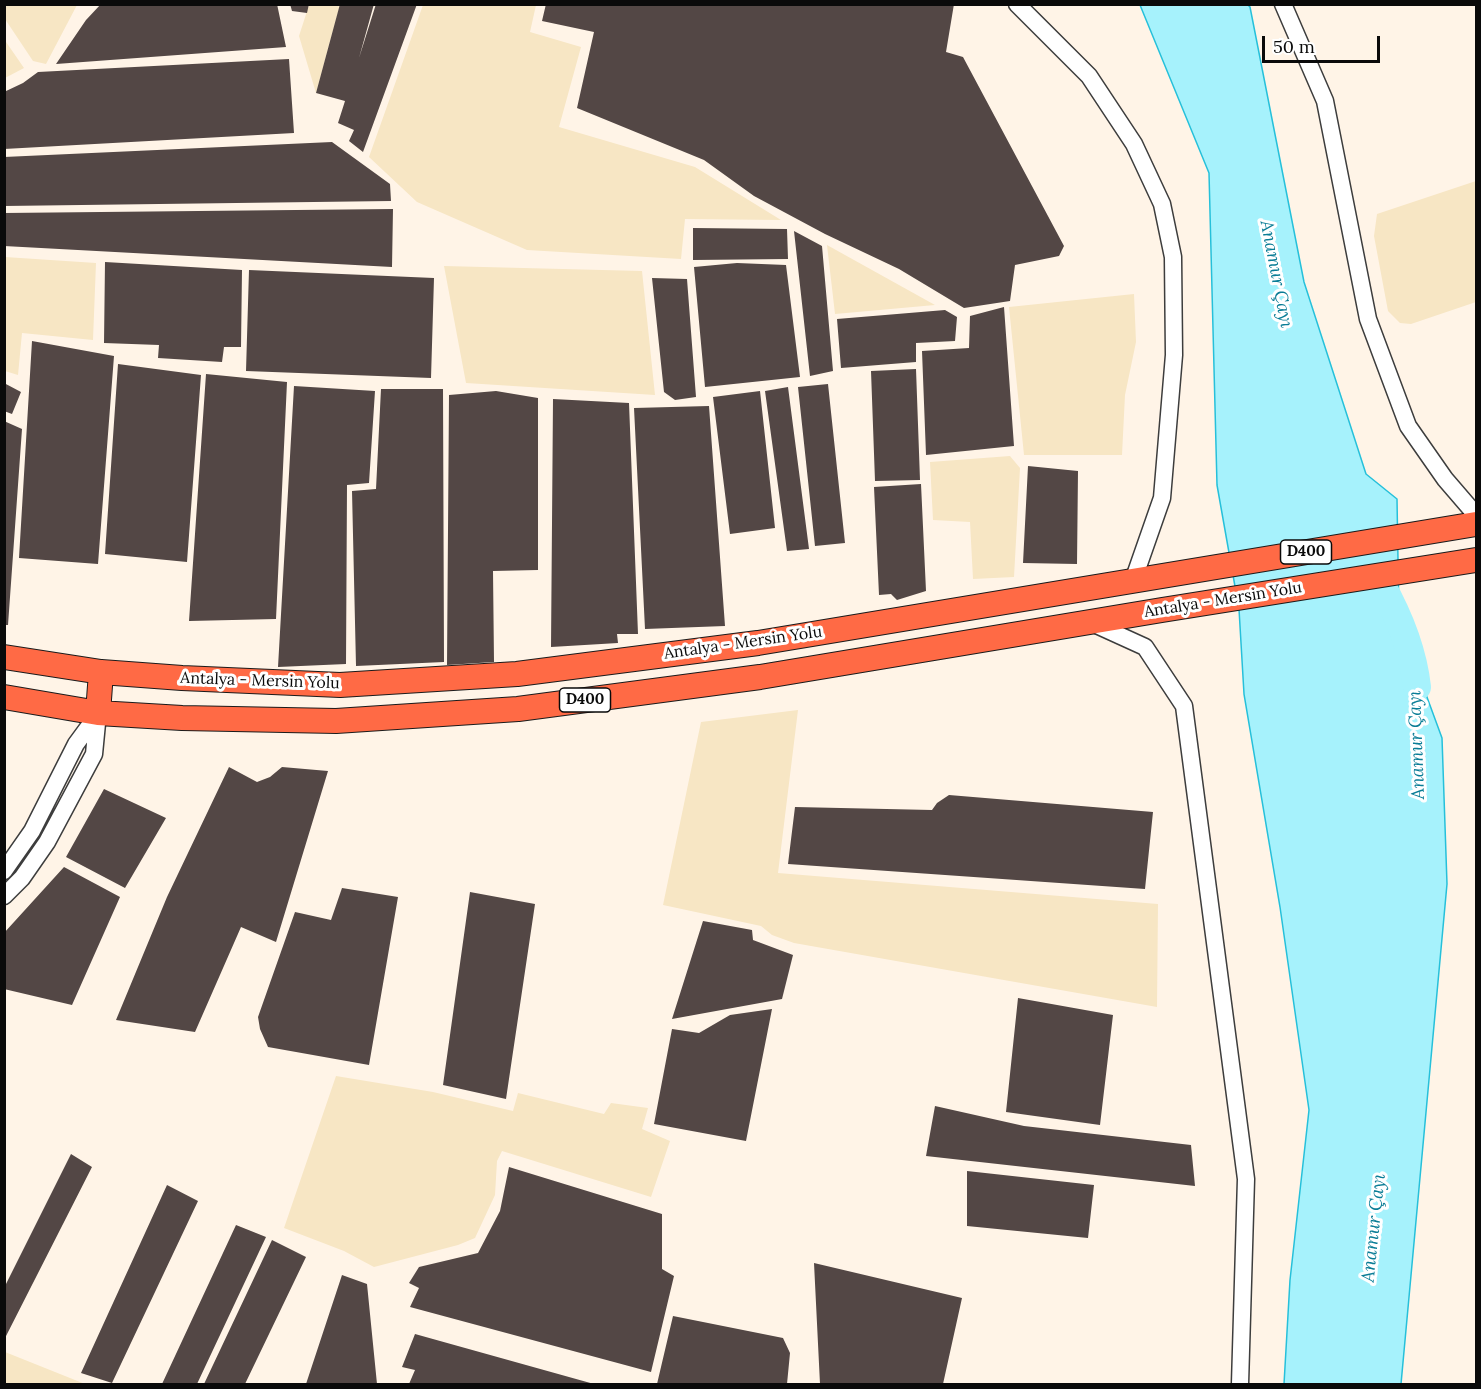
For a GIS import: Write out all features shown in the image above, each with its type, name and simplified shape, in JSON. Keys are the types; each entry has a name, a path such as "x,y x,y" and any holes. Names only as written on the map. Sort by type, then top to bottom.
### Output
{"highway":[{"name":"Antalya - Mersin Yolu","path":"4,657 101,672 340,685 518,674 758,643 1141,580 1472,522"},
{"name":"Antalya - Mersin Yolu","path":"4,697 98,713 182,718 336,721 518,709 760,677 1471,560"},
{"path":"98,713 101,672"}],"street":[{"path":"1017,4 1089,76 1134,144 1162,204 1173,257 1174,356 1162,498 1141,580"},
{"path":"1283,4 1325,102 1368,319 1408,426 1472,522"},
{"path":"1089,622 1145,646 1184,706 1245,1179 1240,1384"},
{"path":"4,871 32,831 75,744 98,713"},
{"path":"4,897 47,842 94,754 98,713"}],"shaded area":[{"path":"4,5 77,5 46,64 33,61 5,19"},
{"path":"309,5 340,5 316,93 299,36"},
{"path":"423,5 536,5 530,32 581,47 559,127 695,167 781,220 685,219 681,259 527,250 417,202 369,157"},
{"path":"4,39 24,68 5,78 4,78"},
{"path":"1476,181 1476,302 1411,324 1400,323 1388,311 1374,236 1377,214"},
{"path":"827,245 935,305 835,314"},
{"path":"5,257 96,263 93,340 22,333 18,375 5,371"},
{"path":"444,266 642,271 655,395 466,383"},
{"path":"1134,294 1136,342 1125,395 1122,455 1024,455 1009,307"},
{"path":"1010,456 1020,468 1014,577 973,579 970,522 933,520 930,462"},
{"path":"798,710 778,873 1158,904 1157,1007 794,943 772,935 761,926 663,905 701,722"},
{"path":"336,1076 433,1092 513,1111 518,1093 604,1114 611,1103 648,1108 642,1129 670,1141 651,1197 502,1151 497,1161 495,1195 475,1238 458,1245 374,1267 344,1251 284,1228"},
{"path":"5,1352 85,1384 5,1384"}],"water":[{"path":"1247,4 1250,7 1304,282 1366,474 1397,499 1399,621 1442,738 1447,884 1401,1384 1284,1384 1290,1280 1309,1110 1280,907 1244,694 1239,609 1217,485 1209,173 1140,5"}],"building":[{"path":"101,4 277,4 286,47 56,64 86,20"},
{"path":"290,4 309,4 307,13 292,11"},
{"path":"340,4 374,4 359,58 376,4 417,4 363,152 349,141 354,130 338,123 345,101 316,93"},
{"path":"546,4 954,4 946,52 963,57 1064,246 1059,256 1015,265 1010,301 964,308 899,269 825,234 754,196 704,160 577,108 594,32 542,21"},
{"path":"289,59 294,133 4,149 4,92 23,83 38,72"},
{"path":"332,142 390,184 391,201 4,206 4,157"},
{"path":"393,209 392,267 4,246 4,213"},
{"path":"693,228 787,229 788,259 693,260"},
{"path":"794,231 822,246 833,371 810,376"},
{"path":"105,262 242,270 241,347 224,347 222,362 158,358 159,345 104,343"},
{"path":"737,263 786,265 800,377 705,387 694,267"},
{"path":"249,270 434,278 431,378 246,371"},
{"path":"652,278 687,279 696,397 675,400 664,392"},
{"path":"1004,307 1014,446 926,455 922,351 969,348 970,316"},
{"path":"945,310 957,317 955,341 916,343 916,362 841,368 837,319"},
{"path":"32,341 114,356 98,564 19,558"},
{"path":"118,364 201,375 187,562 105,554"},
{"path":"916,369 920,480 875,481 871,371"},
{"path":"206,374 287,382 276,619 189,621"},
{"path":"4,383 21,392 12,414 4,411"},
{"path":"828,384 845,543 815,546 798,387"},
{"path":"294,386 375,391 369,483 347,485 346,664 278,667"},
{"path":"788,387 809,549 787,551 765,391"},
{"path":"381,389 443,389 444,662 356,666 352,491 376,489"},
{"path":"496,391 538,398 538,570 493,571 494,662 447,665 449,395"},
{"path":"760,391 775,528 730,534 713,397"},
{"path":"553,399 629,403 638,634 617,634 618,643 551,647"},
{"path":"709,406 725,626 645,629 634,408"},
{"path":"4,421 22,429 8,625 4,625"},
{"path":"1028,466 1078,471 1077,564 1023,563"},
{"path":"921,484 926,591 897,600 891,594 879,595 874,487"},
{"path":"229,767 257,782 270,777 282,767 328,771 276,942 241,927 195,1032 116,1020 167,897"},
{"path":"104,789 166,818 125,888 66,857"},
{"path":"949,795 1153,812 1145,889 788,864 795,807 932,810 937,803"},
{"path":"64,867 120,897 72,1005 4,989 4,933"},
{"path":"342,888 398,897 369,1065 268,1047 260,1029 258,1017 295,912 331,920"},
{"path":"470,892 535,904 506,1099 443,1085"},
{"path":"703,921 752,930 753,940 793,955 782,999 672,1019"},
{"path":"1018,998 1113,1015 1100,1125 1006,1112"},
{"path":"772,1009 746,1141 654,1124 672,1029 699,1033 730,1015"},
{"path":"935,1106 1024,1126 1191,1145 1195,1186 926,1156"},
{"path":"71,1154 92,1167 4,1340 4,1288"},
{"path":"509,1167 662,1214 662,1269 674,1276 651,1372 410,1307 419,1288 409,1283 419,1267 478,1253 500,1211"},
{"path":"967,1171 1094,1185 1088,1238 967,1226"},
{"path":"167,1185 198,1201 112,1383 81,1373"},
{"path":"236,1225 266,1237 197,1384 162,1384"},
{"path":"272,1240 306,1257 245,1384 204,1384"},
{"path":"814,1263 962,1298 943,1384 820,1384"},
{"path":"342,1275 367,1284 377,1384 306,1384"},
{"path":"673,1316 783,1338 790,1353 787,1384 657,1384"},
{"path":"415,1334 594,1384 409,1384 415,1370 402,1367"}],"waterway":[{"name":"Anamur Çayı","path":"1381,584 1404,634 1417,687"}]}
